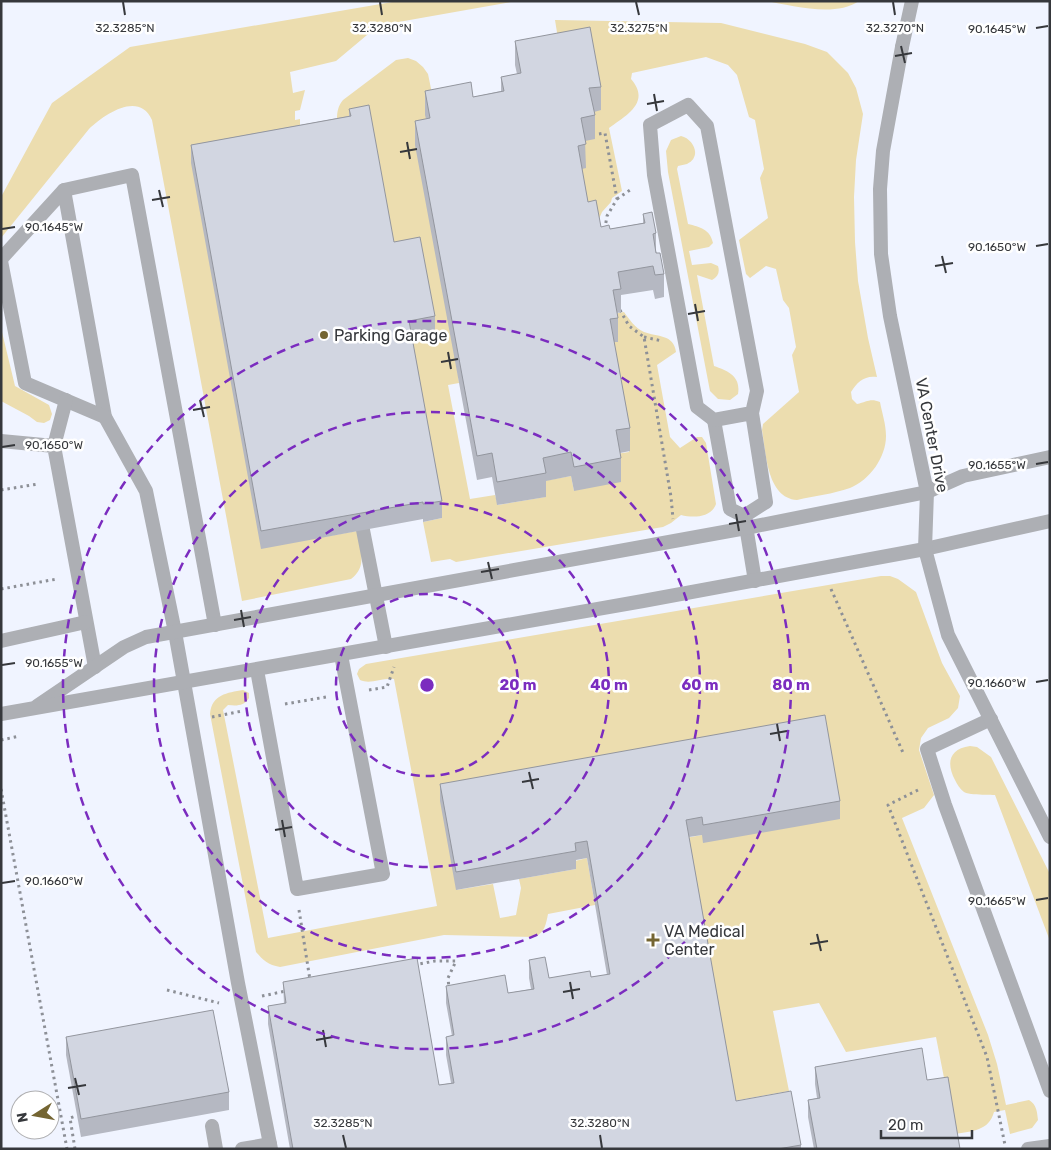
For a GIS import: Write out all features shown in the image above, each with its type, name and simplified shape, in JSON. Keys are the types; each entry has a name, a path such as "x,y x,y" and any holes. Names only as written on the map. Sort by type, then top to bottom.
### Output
{"street":[{"name":"VA Center Drive","path":"912,1 883,151 880,189 881,254 890,316 927,492 925,549 948,635 1050,836"},
{"path":"745,522 766,502 752,413 757,391 706,126 688,105 650,125 654,175 697,407 714,420 730,509 745,522 755,580"},
{"path":"105,417 25,383 1,260 64,190 132,175 215,625"},
{"path":"64,190 105,417 146,491 270,1146 242,1149"},
{"path":"66,400 54,446 94,667"},
{"path":"714,420 752,413"},
{"path":"1,441 54,446"},
{"path":"32,709 124,647 146,637 376,596 745,522 927,492 962,476 1050,456"},
{"path":"1,714 386,647 925,549 1050,521"},
{"path":"363,530 386,647"},
{"path":"1,641 86,622"},
{"path":"257,670 297,889 383,874 341,655"},
{"path":"991,719 927,749 945,805 1050,1092"},
{"path":"212,1126 216,1149"},
{"path":"1028,1149 1050,1146"}],"path":[{"path":"599,134 605,133 617,199 607,216 606,235"},
{"path":"618,304 620,312 629,326 644,337 671,496 673,519"},
{"path":"1,490 38,484"},
{"path":"1,589 65,578"},
{"path":"830,588 907,764"},
{"path":"190,720 387,686 396,663"},
{"path":"915,781 919,790 945,805"},
{"path":"1,789 67,1149"},
{"path":"919,790 888,805 987,1057 1006,1149"},
{"path":"297,889 302,936 311,985"},
{"path":"406,967 434,961 456,961 448,978 450,988"},
{"path":"167,990 220,1004 294,989"},
{"path":"75,1149 70,1118 76,1116"}],"shaded area":[{"path":"398,1 517,1 387,24 373,30 336,61 290,72 293,93 305,90 300,110 295,111 295,120 300,119 300,126 261,548 357,531 362,557 360,569 351,579 242,601 152,120 146,111 139,107 131,106 113,112 96,123 89,129 1,238 1,197 52,103 130,47"},
{"path":"765,1 859,1 838,9 825,10"},
{"path":"555,20 721,23 805,44 827,52 848,73 856,88 863,114 856,160 854,197 855,242 858,281 877,377 869,377 862,380 851,392 852,399 857,404 871,400 880,402 886,436 883,452 876,467 857,484 837,492 797,500 787,497 779,491 770,473 762,430 763,424 799,392 792,355 796,347 789,308 783,300 776,269 766,266 750,278 746,274 739,240 768,218 760,178 764,169 755,120 749,117 737,75 728,65 706,57 632,73 631,79 637,87 639,95 638,101 629,113 609,128 622,191 612,198 599,219 588,226"},
{"path":"408,58 416,61 428,74 436,113 430,142 459,383 448,385 470,499 495,495 498,505 545,497 543,481 571,476 574,491 616,454 629,452 610,343 613,314 624,312 632,323 644,332 664,337 675,346 676,352 657,365 670,437 680,448 697,437 702,437 706,443 716,504 710,512 696,517 681,515 663,527 456,562 450,559 431,562 423,522 442,518 409,338 434,334 394,260 337,119 338,109 343,100 396,60"},
{"path":"681,136 693,144 695,153 692,161 678,166 677,169 688,224 707,232 712,238 713,243 709,247 689,251 692,265 711,263 718,266 718,274 712,280 697,275 714,366 729,372 737,383 738,394 730,400 718,399 710,391 668,172 666,151 671,140"},
{"path":"1,328 15,386 49,405 52,414 50,420 44,423 37,422 1,401"},
{"path":"890,576 898,579 916,592 942,663 960,696 958,708 949,718 928,728 921,738 919,750 934,795 924,808 902,818 988,1035 1006,1105 1029,1100 1032,1102 1036,1109 1038,1120 1032,1128 1010,1134 1005,1110 994,1112 992,1118 984,1127 955,1134 936,1037 846,1052 819,1003 773,1011 789,1091 733,1101 686,838 702,835 824,733 456,890 493,884 500,918 516,915 521,888 519,879 576,869 575,861 587,858 595,905 548,914 543,930 535,937 444,935 280,967 266,962 256,952 210,714 211,707 217,698 231,692 243,690 249,693 249,698 245,703 228,705 223,710 268,938 437,906 394,679 368,682 360,680 357,674 359,669 366,664"},
{"path":"970,746 977,747 991,757 1050,874 1050,941 995,795 964,792 952,774 951,758 958,750"}],"building":[{"path":"590,27 601,87 589,88 595,115 581,118 586,144 578,146 588,202 596,200 601,227 609,225 610,229 645,223 643,214 652,212 656,233 653,234 656,253 660,253 664,274 655,275 653,266 618,272 621,289 613,290 618,318 610,319 630,428 616,430 621,458 574,467 571,452 543,458 546,473 497,482 492,453 477,456 415,121 430,118 425,91 471,82 473,97 504,91 501,77 521,73 515,41"},
{"name":"Parking Garage","path":"369,105 394,242 420,237 435,316 409,321 442,501 423,504 423,502 261,531 191,145 351,116 349,109"},
{"name":"VA Medical Center","path":"825,715 840,801 703,825 702,817 686,820 736,1101 791,1091 801,1145 778,1149 293,1149 268,1006 286,1003 283,982 417,958 439,1085 454,1083 446,1037 454,1035 446,986 505,975 508,993 534,989 529,960 545,957 549,978 590,971 591,977 610,974 587,841 575,843 576,851 456,872 440,784"},
{"path":"213,1010 229,1092 81,1119 66,1037"},
{"path":"922,1048 927,1080 948,1077 960,1149 817,1149 808,1100 820,1098 815,1067"}],"place":[{"name":"Parking Garage","path":"324,335"},
{"name":"VA Medical Center","path":"653,940"}]}
